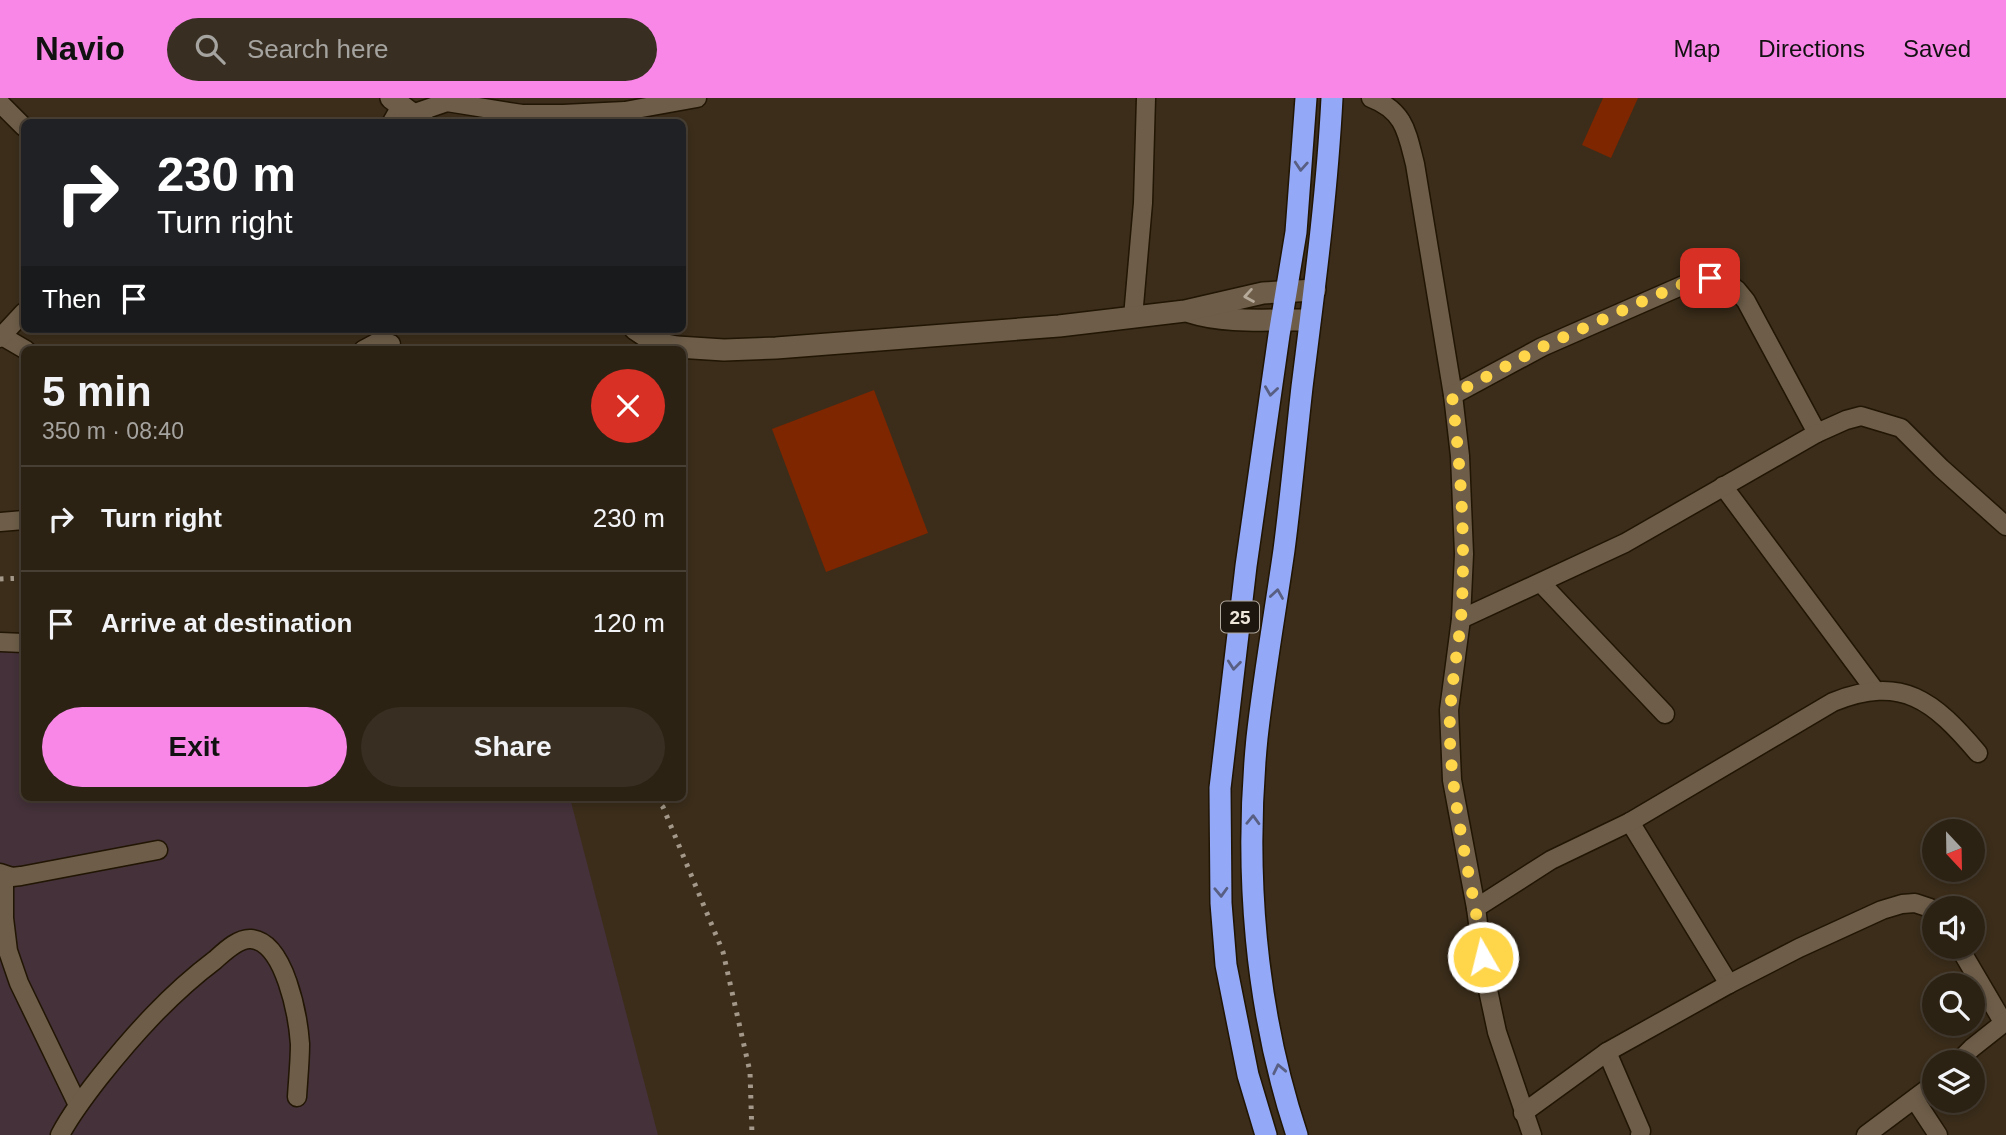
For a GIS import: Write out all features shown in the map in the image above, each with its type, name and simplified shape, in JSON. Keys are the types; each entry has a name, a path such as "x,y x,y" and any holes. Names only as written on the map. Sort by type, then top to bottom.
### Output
{"highway":[{"name":"25","path":"1266,1135 1248,1075 1226,965 1221,902 1220,788 1245,578 1296,232 1307,98"},
{"name":"25","path":"1297,1135 1285,1099 1261,980 1252,875 1257,741 1315,290 1327,187 1332,98"}],"street":[{"path":"404,113 447,102 522,114 625,111 697,98"},
{"path":"1133,317 1143,203 1146,98"},
{"path":"1371,98 1388,106 1398,115 1406,130 1415,164 1452,395 1460,456 1464,554 1461,619 1449,710 1452,780 1497,1032 1532,1135"},
{"path":"0,103 21,124"},
{"path":"1452,395 1542,347 1652,297 1695,279 1710,278 1724,281 1746,301 1817,433"},
{"path":"686,349 787,347 1059,326 1185,311 1245,296 1315,290"},
{"path":"1185,311 1215,317 1310,320"},
{"path":"21,315 1,337 21,347"},
{"path":"639,333 653,346"},
{"path":"370,346 378,342 391,344"},
{"path":"1461,619 1625,543 1817,433 1861,416 1901,428 2006,526"},
{"path":"1723,486 1874,689"},
{"path":"0,522 21,520"},
{"path":"1541,583 1665,714"},
{"path":"0,642 21,643"},
{"path":"1476,908 1551,860 1629,822 1833,702 1853,694 1874,689 1905,692 1924,702 1959,730 1978,753"},
{"path":"1629,822 1729,984"},
{"path":"78,1105 19,983 8,951 2,874 21,876 158,850"},
{"path":"1523,1112 1607,1052 1729,984 1882,910 1902,904 1922,905"},
{"path":"60,1135 78,1105 147,1020 184,983 235,945 248,939 263,942 274,954 284,973 293,1003 300,1044 297,1097"},
{"path":"1966,959 2004,1021 1971,1050"},
{"path":"1607,1052 1641,1131 1640,1135"},
{"path":"1866,1135 1922,1094"},
{"path":"1914,1100 1938,1135"}],"shaded area":[{"path":"0,635 21,636 21,801 571,801 658,1135 0,1135"}],"building":[{"path":"1603,98 1638,98 1611,158 1582,145"},
{"path":"874,390 928,533 826,572 772,429"}],"railway":[{"path":"0,579 21,578"},
{"path":"658,801 663,807 723,952 750,1072 752,1135"}],"route":[{"path":"1483,957 1452,780 1449,710 1461,619 1464,554 1460,456 1452,395 1542,347 1652,297 1695,279 1710,278"}]}
